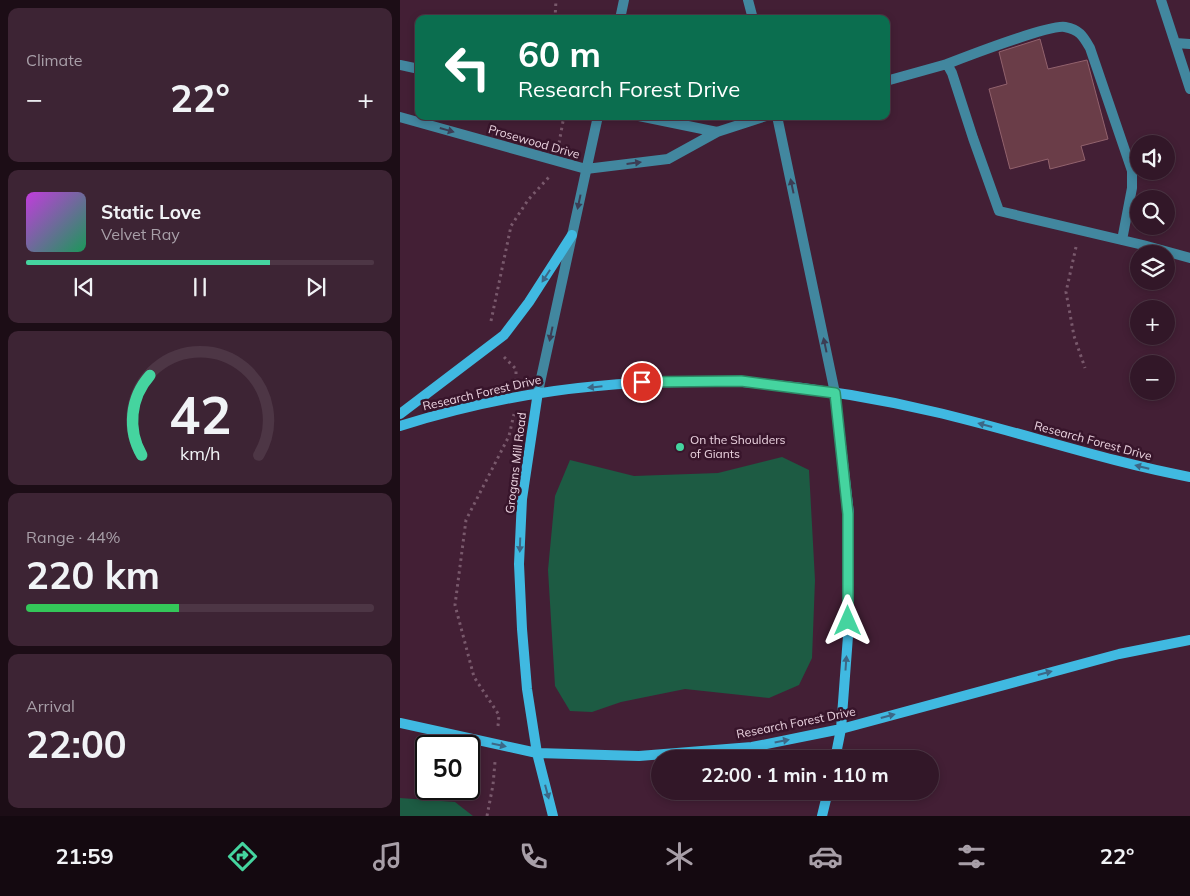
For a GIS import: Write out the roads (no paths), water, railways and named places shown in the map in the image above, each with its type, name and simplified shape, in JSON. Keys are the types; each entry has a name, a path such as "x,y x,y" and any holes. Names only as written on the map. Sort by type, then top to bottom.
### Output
{"main road":[{"path":"400,414 504,335 529,302 572,235"},
{"name":"Research Forest Drive","path":"400,426 442,413 538,392 642,382 741,381 835,393 934,412 1147,469 1190,477"},
{"name":"Grogans Mill Road","path":"538,392 522,499 519,564 527,689 537,753 553,816"},
{"path":"835,393 848,514 848,636 841,729 837,750"},
{"name":"Research Forest Drive","path":"400,723 537,753 639,756 743,748 841,729 1119,654 1190,640"},
{"path":"822,816 826,800"}],"street":[{"path":"621,15 624,0"},
{"path":"748,0 751,15"},
{"path":"1160,0 1190,89"},
{"path":"890,80 947,64 1038,32 1063,26 1081,33 1090,48 1132,171 1132,188 1122,240"},
{"path":"1175,44 1190,44"},
{"path":"947,64 952,73 999,211 1190,258"},
{"path":"400,65 415,68"},
{"name":"Prosewood Drive","path":"400,117 586,169 668,159 717,132 754,120"},
{"name":"Grogans Mill Road","path":"538,392 597,120"},
{"name":"Prosewood Drive","path":"658,120 717,132"},
{"path":"778,120 835,393"}],"place":[{"name":"On the Shoulders of Giants","path":"680,447"}]}
